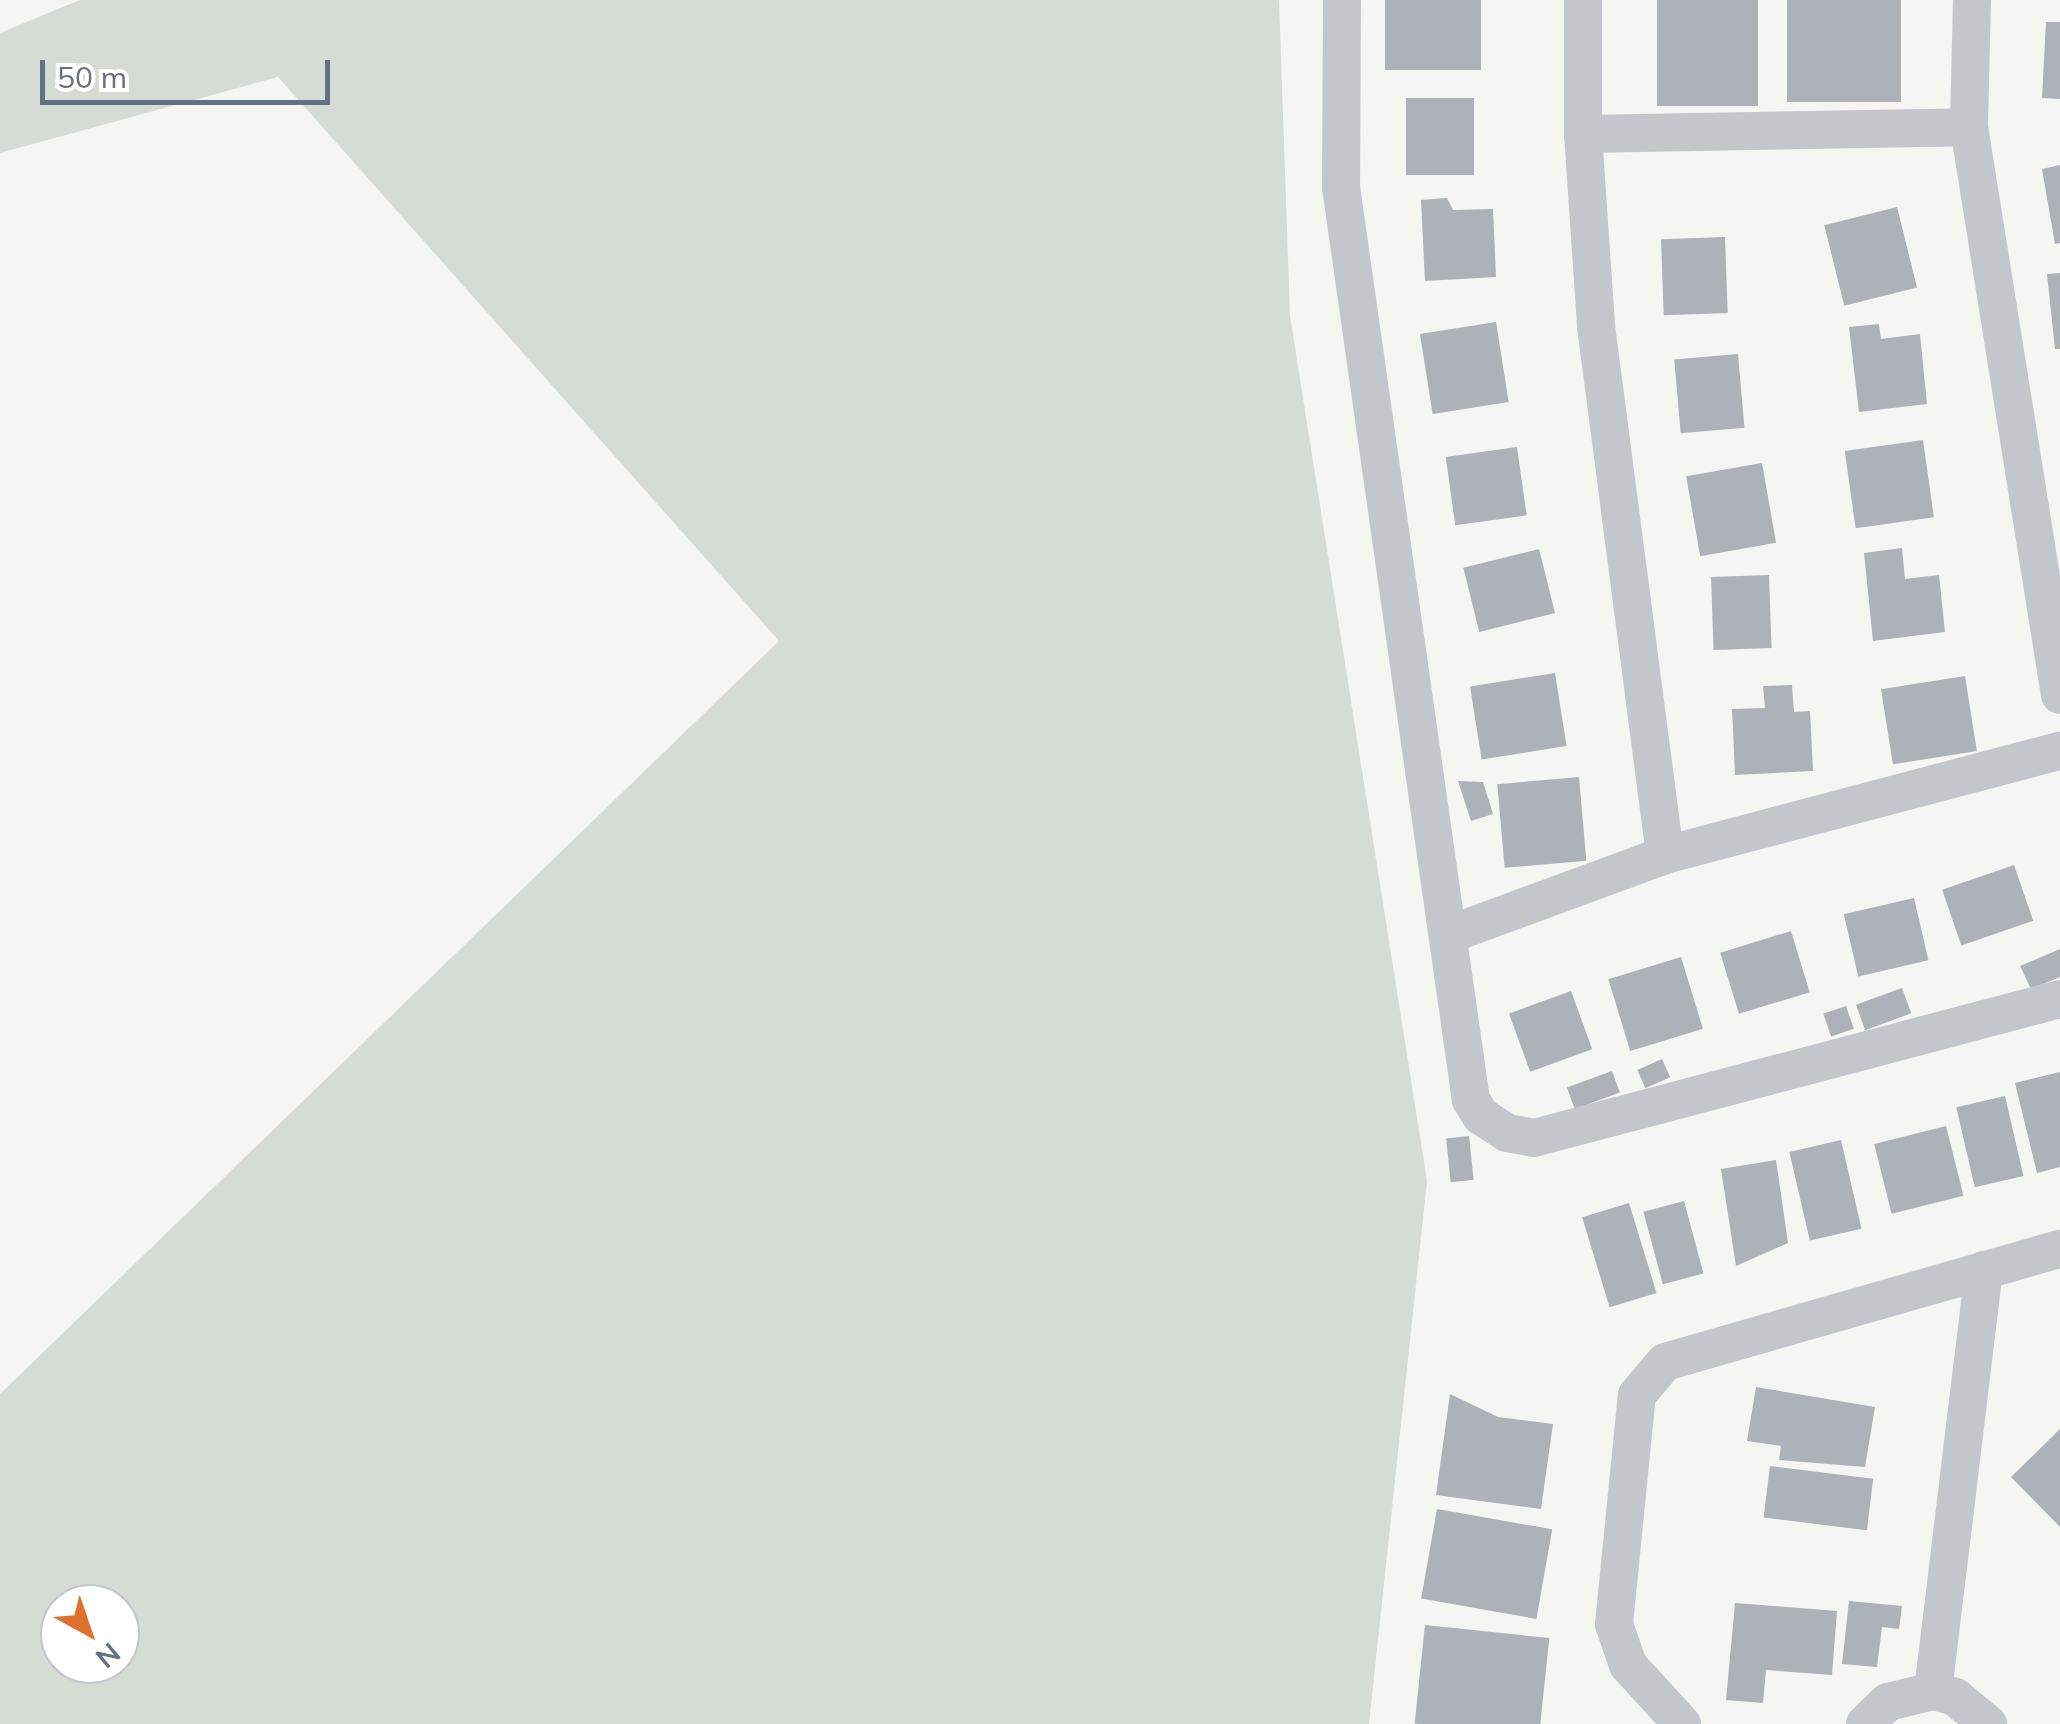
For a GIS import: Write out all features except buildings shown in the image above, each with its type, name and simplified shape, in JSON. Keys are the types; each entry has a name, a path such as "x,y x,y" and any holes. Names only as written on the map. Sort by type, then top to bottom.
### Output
{"street":[{"path":"1342,0 1341,188 1472,1100 1507,1133 1534,1138 2060,1000"},
{"path":"1583,0 1583,134 1596,326 1665,855"},
{"path":"1972,0 1970,127 2060,695"},
{"path":"1583,134 1970,127"},
{"path":"1448,935 1665,855 2060,751"},
{"path":"1682,1724 1628,1665 1614,1624 1637,1395 1665,1362 2060,1249"},
{"path":"1933,1691 1984,1270"},
{"path":"1866,1724 1888,1702 1933,1691 1955,1696 1988,1724"}],"shaded area":[{"path":"80,0 1279,0 1290,316 1427,1181 1369,1724 0,1724 0,1394 779,641 278,77 0,153 0,33"}]}
